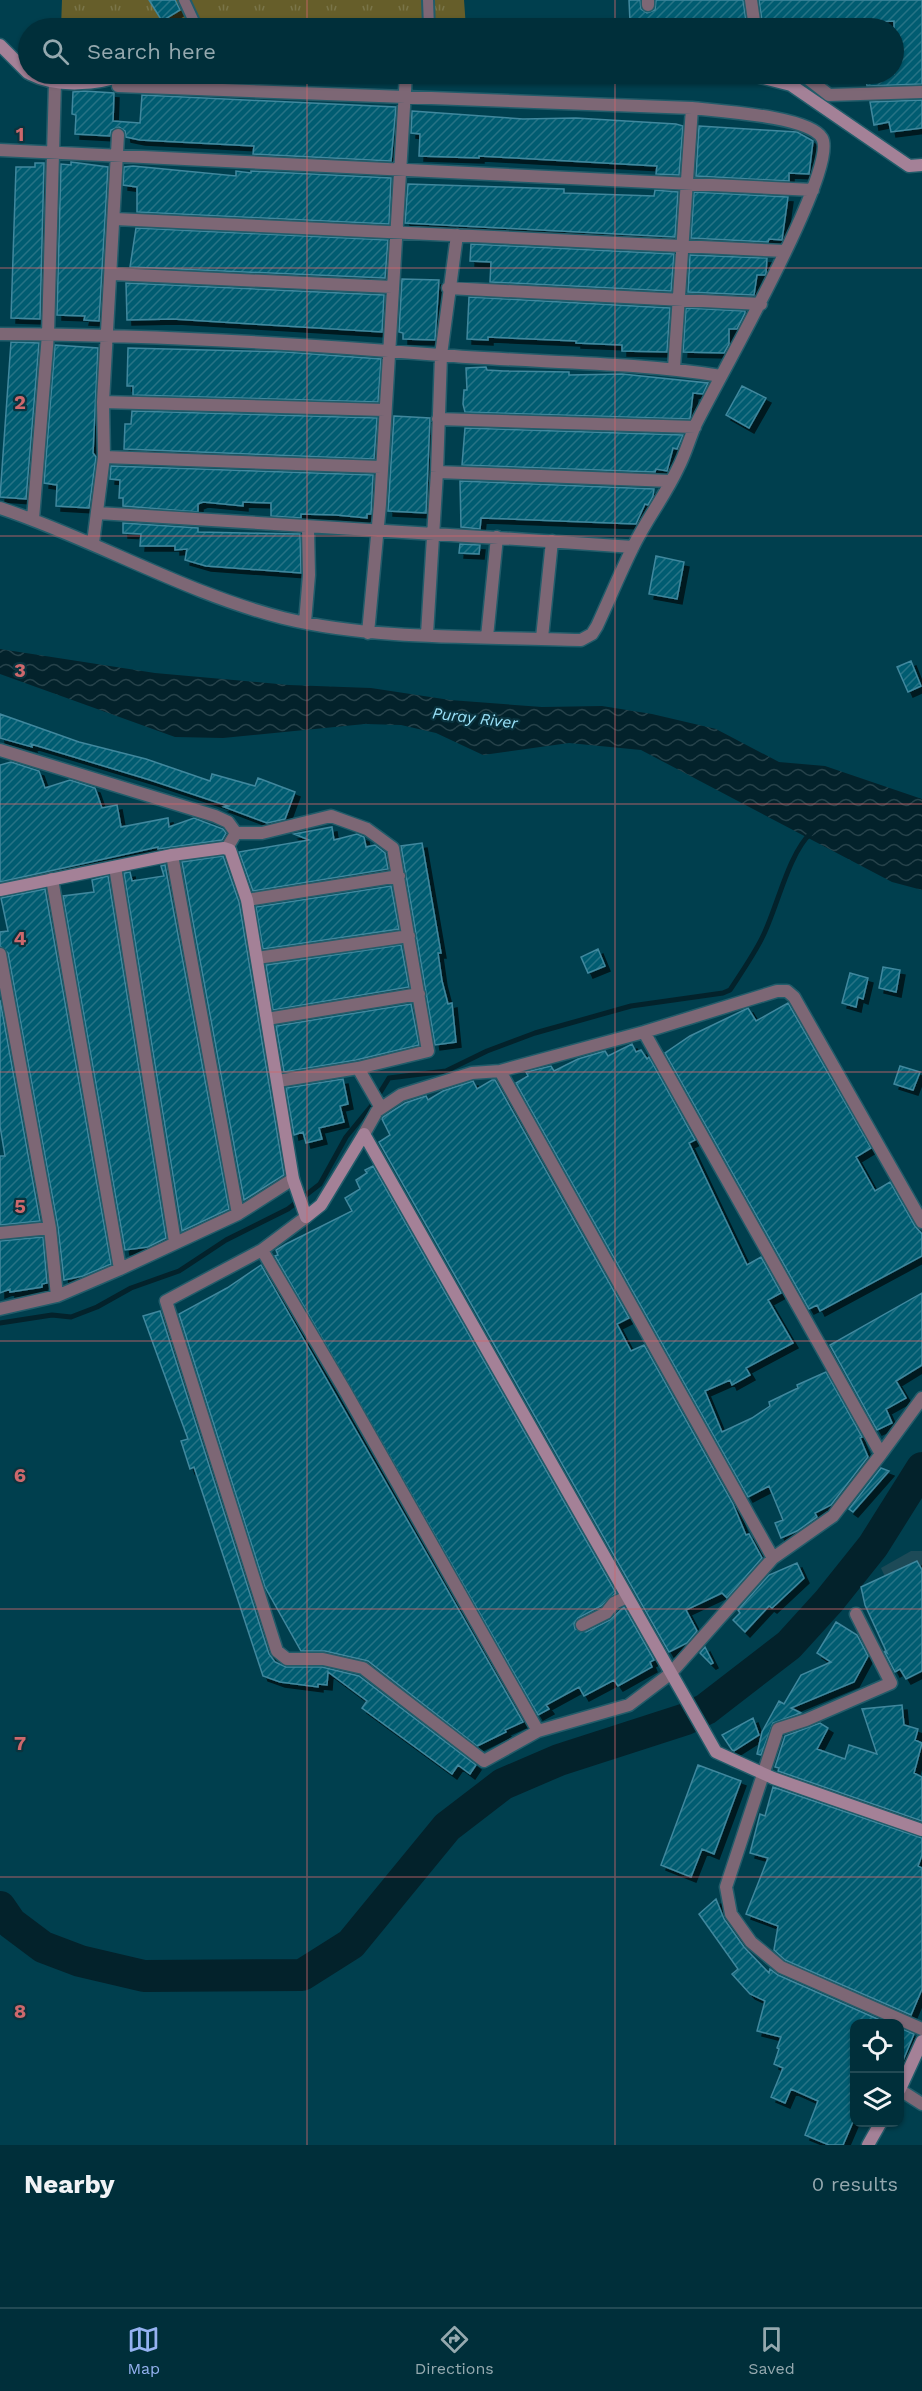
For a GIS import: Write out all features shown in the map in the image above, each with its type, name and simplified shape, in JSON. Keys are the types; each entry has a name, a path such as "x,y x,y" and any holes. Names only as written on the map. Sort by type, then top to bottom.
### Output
{"street":[{"path":"751,0 753,18"},
{"path":"0,45 18,62"},
{"path":"33,519 48,334 55,153 55,84"},
{"path":"368,633 377,532 406,84"},
{"path":"791,84 909,166 922,165"},
{"path":"815,84 830,95 922,92"},
{"path":"0,508 93,543 224,599 305,622 368,633 581,640 592,634 633,547 671,481 695,427 761,304 813,190 825,149 824,140 818,133 783,119 692,108 118,86"},
{"path":"674,368 692,108"},
{"path":"93,543 104,457 103,402 112,274 118,135"},
{"path":"0,150 813,190"},
{"path":"115,219 785,251"},
{"path":"427,634 434,533 441,355 448,288 457,235"},
{"path":"112,274 392,287"},
{"path":"448,288 761,304"},
{"path":"0,334 108,335 389,349 441,355 674,368 722,376"},
{"path":"103,402 385,410"},
{"path":"438,419 695,427"},
{"path":"104,457 381,467"},
{"path":"437,471 671,481"},
{"path":"98,513 308,529 434,533 633,547"},
{"path":"305,622 309,575 308,529"},
{"path":"486,637 497,537"},
{"path":"542,638 552,541"},
{"path":"0,750 215,816 228,822 236,833"},
{"path":"236,833 262,833 335,817 367,829 393,848 419,994 428,1051 358,1068 278,1081"},
{"path":"227,848 236,833"},
{"path":"0,890 172,855 227,848"},
{"path":"227,848 233,854 247,900 295,1185 304,1211"},
{"path":"172,855 238,1214"},
{"path":"115,867 175,1242"},
{"path":"247,900 399,876"},
{"path":"52,879 120,1269"},
{"path":"257,958 409,936"},
{"path":"0,954 50,1228 57,1296"},
{"path":"922,1222 794,997 787,991 777,991 644,1032 500,1071 472,1073 379,1104 364,1134 321,1205 304,1211 262,1250 166,1301 276,1652 287,1659 324,1659 363,1668 484,1761 538,1731 617,1711 628,1706 670,1674 772,1558 832,1516 922,1398"},
{"path":"267,1019 419,994"},
{"path":"644,1032 881,1454"},
{"path":"358,1068 379,1104"},
{"path":"500,1071 772,1558"},
{"path":"364,1134 670,1674 709,1742 720,1756 762,1774 922,1830"},
{"path":"0,1309 57,1296 238,1214 295,1185"},
{"path":"0,1233 50,1228"},
{"path":"262,1250 344,1389 538,1731"},
{"path":"582,1625 606,1613 614,1603 627,1597"},
{"path":"856,1614 891,1683 816,1716 778,1729 726,1887 731,1914 750,1942 781,1967 922,2029"},
{"path":"904,2080 922,2041"},
{"path":"904,2092 922,2104"},
{"path":"868,2145 878,2127"}],"lane":[{"path":"184,0 192,18"},
{"path":"428,0 429,18"}],"shaded area":[{"path":"911,1551 922,1551 922,1657 881,1568"}],"green space":[{"path":"62,0 464,0 465,18 61,18"}],"water":[{"name":"Puray River","path":"0,649 155,673 289,685 371,688 450,700 542,707 602,706 652,714 716,729 779,762 825,766 922,799 922,890 892,882 641,750 569,743 483,755 436,733 401,725 365,724 223,738 175,737 0,674"}],"building":[{"path":"149,0 175,0 180,10 167,18 160,18"},
{"path":"629,0 640,0 641,9 647,13 655,10 656,0 743,0 746,18 630,18"},
{"path":"759,0 922,0 922,84 867,86 867,84 904,84 904,18 762,18"},
{"path":"73,92 114,93 113,121 140,123 142,95 396,107 391,161 253,154 254,146 140,140 126,137 125,131 119,127 111,130 110,136 75,134 76,115 72,114"},
{"path":"922,100 922,128 891,132 889,122 874,125 870,102"},
{"path":"412,111 523,119 576,118 676,124 683,126 679,175 656,174 657,166 479,156 479,158 419,156 420,134 411,133"},
{"path":"699,126 797,132 813,141 809,174 789,173 789,181 696,176"},
{"path":"71,162 108,167 99,321 84,320 85,316 57,315 61,164 71,165"},
{"path":"35,163 44,163 40,319 11,318 16,167 35,167"},
{"path":"124,167 236,176 236,171 251,173 251,171 391,178 389,224 137,212 137,187 123,185"},
{"path":"408,184 564,189 564,193 654,196 655,190 678,192 675,237 405,223"},
{"path":"694,192 788,197 782,240 769,239 768,242 691,238"},
{"path":"136,228 388,240 385,278 130,267"},
{"path":"471,244 674,254 671,291 490,282 491,262 470,261"},
{"path":"690,255 767,258 766,273 757,275 754,295 688,292"},
{"path":"402,279 439,280 435,340 403,339 403,333 399,332"},
{"path":"126,283 384,295 382,332 173,319 127,320"},
{"path":"469,297 670,308 667,352 622,351 622,345 576,343 576,341 488,337 488,340 467,339"},
{"path":"686,308 745,311 745,313 737,329 729,329 729,344 724,353 683,352"},
{"path":"11,342 39,343 26,499 0,497"},
{"path":"55,345 98,348 93,453 96,457 89,508 56,506 57,485 44,483"},
{"path":"128,348 285,352 381,359 378,402 133,395 133,386 127,386"},
{"path":"486,367 487,370 569,372 569,375 622,374 708,383 703,394 693,393 690,419 465,412 463,404 464,390 467,390 466,368"},
{"path":"742,386 766,398 749,428 726,415"},
{"path":"132,411 377,418 374,459 124,449 125,424 131,424"},
{"path":"394,416 430,418 426,513 388,511"},
{"path":"465,428 683,435 677,449 673,448 667,471 656,469 655,472 462,465"},
{"path":"111,466 373,475 371,514 367,514 367,518 301,514 301,518 271,516 271,503 243,502 243,506 203,502 198,504 198,512 123,506 123,498 119,498 120,480 110,479"},
{"path":"460,481 654,489 653,496 648,505 645,504 636,524 481,518 480,529 461,527"},
{"path":"123,523 198,528 198,532 300,534 301,573 206,566 185,560 187,549 175,550 175,546 140,546 141,534 123,533"},
{"path":"460,544 480,545 479,554 459,553"},
{"path":"656,556 684,562 677,599 649,594"},
{"path":"911,661 921,686 908,692 897,667"},
{"path":"0,714 79,742 146,759 210,781 212,774 255,786 258,778 295,792 285,819 267,823 224,807 228,806 150,780 31,744 32,747 0,738"},
{"path":"11,762 39,771 45,788 70,780 95,788 102,808 117,805 121,827 168,818 169,827 194,818 223,829 226,833 222,840 158,849 158,847 0,882 0,765"},
{"path":"332,827 334,840 357,834 364,837 366,847 375,845 385,853 388,869 253,891 239,852 309,840 294,834"},
{"path":"422,843 441,953 438,953 442,981 448,1004 452,1003 456,1042 435,1045 401,846"},
{"path":"223,856 239,902 284,1175 244,1200 182,862"},
{"path":"165,865 229,1209 182,1231 124,873 130,872 132,881 164,876 161,866"},
{"path":"108,876 166,1238 148,1247 125,1250 63,896 94,892 92,880"},
{"path":"391,886 399,929 263,949 256,907"},
{"path":"45,889 111,1264 83,1276 64,1280 58,1227 8,953 0,946 0,932 8,931 1,898"},
{"path":"401,945 409,987 273,1010 266,965"},
{"path":"598,949 605,966 588,973 581,957"},
{"path":"883,967 900,970 896,992 879,988"},
{"path":"850,973 868,978 863,999 858,997 856,1007 842,1003"},
{"path":"0,1000 40,1221 0,1225 0,1156 5,1156 0,1126"},
{"path":"788,1003 871,1148 856,1157 875,1191 890,1182 922,1234 922,1256 820,1311 817,1305 809,1309 665,1053 690,1036 748,1008 756,1021"},
{"path":"411,1004 419,1045 356,1060 284,1072 276,1026"},
{"path":"632,1044 636,1052 641,1050 647,1059 649,1057 695,1140 689,1143 747,1265 761,1257 781,1293 768,1300 793,1343 746,1368 750,1375 732,1385 730,1380 705,1391 722,1432 752,1418 770,1406 769,1402 798,1388 797,1385 826,1372 862,1437 860,1438 868,1457 831,1505 815,1513 817,1517 797,1531 781,1538 775,1523 783,1520 769,1486 748,1497 516,1083 528,1076 526,1072 551,1066 554,1071 578,1059 605,1051 608,1056"},
{"path":"900,1066 920,1072 913,1090 894,1084"},
{"path":"343,1079 348,1104 340,1106 344,1122 319,1128 322,1139 306,1143 303,1132 294,1135 286,1088"},
{"path":"495,1080 629,1318 617,1324 631,1351 644,1345 733,1504 746,1535 749,1534 762,1558 727,1598 722,1593 686,1610 697,1631 687,1643 669,1652 379,1142 390,1135 383,1117 405,1103 426,1096 428,1100 443,1091 473,1081 477,1089"},
{"path":"373,1166 616,1593 601,1606 578,1618 574,1624 575,1629 586,1632 610,1620 624,1607 654,1660 650,1662 652,1667 618,1686 614,1680 584,1696 579,1687 546,1705 549,1709 538,1715 275,1256 278,1255 276,1250 286,1244 352,1211 345,1198 360,1189 356,1180 367,1173 365,1170"},
{"path":"43,1237 47,1283 42,1284 42,1287 10,1292 10,1289 0,1293 0,1241"},
{"path":"261,1265 523,1722 505,1730 506,1732 477,1746 368,1661 325,1651 301,1651 265,1587 179,1314 227,1288"},
{"path":"922,1293 922,1365 896,1381 906,1398 886,1409 892,1423 877,1430 830,1345"},
{"path":"160,1311 269,1654 275,1662 286,1667 322,1667 359,1676 476,1765 470,1774 458,1765 452,1774 362,1708 367,1701 328,1672 327,1685 318,1684 318,1687 280,1682 263,1676 194,1467 190,1469 181,1441 188,1439 143,1316"},
{"path":"881,1468 889,1471 853,1512 849,1509"},
{"path":"917,1561 922,1570 922,1671 906,1679 900,1669 895,1672 884,1651 887,1653 865,1605 861,1587"},
{"path":"797,1563 804,1578 772,1608 769,1606 745,1632 733,1620 740,1613 738,1610 769,1575"},
{"path":"836,1622 857,1635 868,1656 854,1682 791,1708 801,1713 773,1723 761,1755 757,1754 762,1732 779,1701 784,1704 801,1675 831,1662 817,1653"},
{"path":"705,1647 713,1663 711,1664 700,1653"},
{"path":"902,1705 904,1725 918,1729 915,1740 922,1743 914,1773 922,1777 922,1821 778,1771 779,1768 775,1767 785,1736 820,1723 828,1728 817,1749 845,1759 849,1745 877,1754 862,1709"},
{"path":"753,1718 759,1735 734,1751 732,1750 722,1735"},
{"path":"698,1765 741,1781 714,1854 702,1849 691,1877 661,1865"},
{"path":"773,1787 922,1838 922,1855 918,1866 922,1868 922,1989 911,2015 785,1960 774,1950 778,1926 746,1914 768,1858 750,1853 760,1814 765,1816"},
{"path":"716,1899 724,1919 744,1947 769,1973 770,1969 778,1975 878,2019 850,2019 851,2127 843,2145 829,2145 805,2135 818,2101 791,2089 785,2103 771,2097 783,2068 774,2064 781,2037 757,2031 765,2001 750,1994 732,1974 738,1969 699,1914"},
{"path":"904,2030 914,2034 904,2058"}],"waterway":[{"path":"0,1323 52,1315 71,1317 97,1307 131,1288 179,1271 226,1240 288,1209 320,1184 346,1137 373,1104 389,1078 446,1071 487,1051 535,1033 631,1006 723,993 730,990 762,938 789,868 803,842 811,833"},
{"path":"0,1907 11,1923 43,1947 80,1961 144,1976 302,1975 351,1944 447,1827 503,1784 559,1760 686,1719 706,1709 789,1645 829,1601 873,1546 922,1468"}]}
